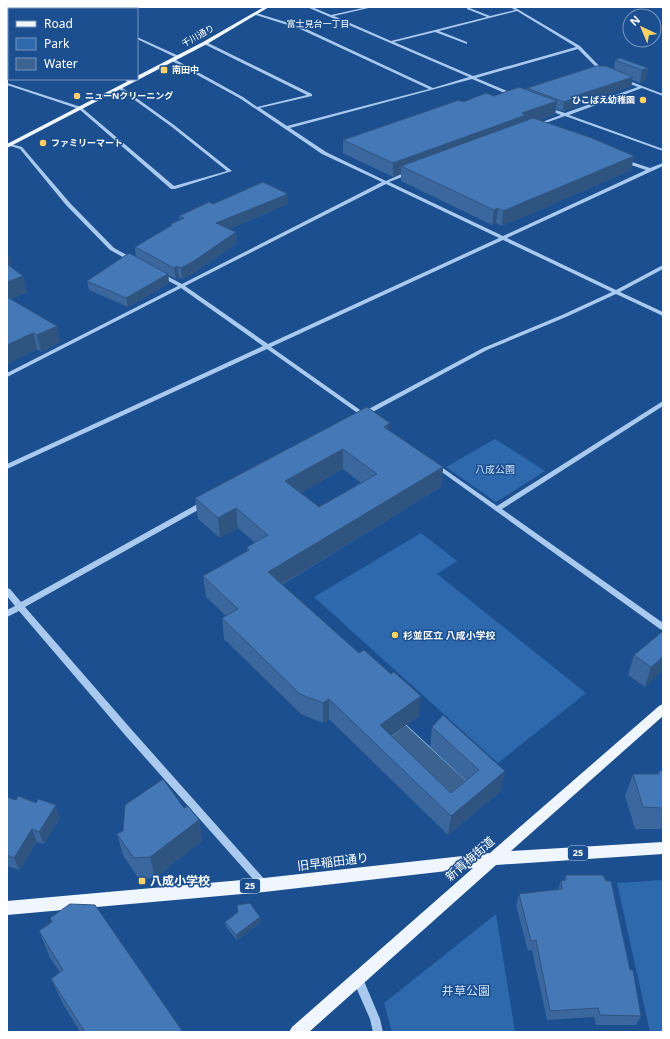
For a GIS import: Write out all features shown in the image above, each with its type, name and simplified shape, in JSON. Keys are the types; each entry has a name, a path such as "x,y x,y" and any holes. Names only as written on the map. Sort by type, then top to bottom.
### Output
{"main road":[{"name":"千川通り","path":"138,77 205,43 267,7"},
{"name":"千川通り","path":"8,145 120,88 132,80"},
{"name":"新青梅街道","path":"297,1032 663,709"},
{"name":"旧早稲田通り","path":"7,908 264,885 493,858 663,848"}],"street":[{"path":"309,7 516,96"},
{"path":"331,16 371,7"},
{"path":"512,7 579,47 604,72 610,75"},
{"path":"468,8 490,17"},
{"path":"391,42 518,10"},
{"path":"257,14 301,28 433,88"},
{"path":"436,30 466,43"},
{"path":"138,38 178,57"},
{"path":"205,43 311,95 256,108"},
{"path":"286,128 579,47"},
{"path":"173,60 242,98 324,153 663,314"},
{"path":"616,77 663,95"},
{"path":"7,84 80,108 173,188 230,171 173,126 120,88"},
{"path":"537,130 530,128 641,87"},
{"path":"543,107 663,150"},
{"path":"8,145 20,148 68,204 112,249 140,264"},
{"path":"620,160 650,170"},
{"path":"7,467 663,164"},
{"path":"7,375 386,182 417,170"},
{"path":"356,418 485,349 564,316 616,292 663,267"},
{"path":"154,271 182,286 369,419"},
{"path":"497,509 663,403"},
{"path":"426,459 663,627"},
{"path":"7,614 212,499"},
{"path":"7,591 128,732 264,885"},
{"path":"357,978 375,1020 378,1032"}],"green space":[{"name":"八成公園","path":"495,439 545,471 496,502 446,467"},
{"path":"421,533 457,561 437,574 586,693 498,763 314,597"},
{"path":"663,880 663,1032 650,1032 617,883"},
{"name":"井草公園","path":"496,914 515,1032 392,1032 384,1003"}],"water":[{"path":"406,725 476,790 449,812 379,745"}],"building":[{"path":"620,58 648,68 642,70 615,60"},
{"path":"596,66 606,66 633,77 578,95 580,96 564,102 527,88"},
{"path":"519,87 557,101 522,113 526,115 393,163 343,140 459,100 463,102 486,93 494,96"},
{"path":"533,118 592,138 634,156 503,211 498,208 494,210 401,166"},
{"path":"263,182 288,194 216,223 236,232 194,261 181,268 177,266 174,268 135,247 172,225 171,224 184,218 179,216 209,202 213,204"},
{"path":"129,253 168,274 126,298 87,281"},
{"path":"7,264 23,276 7,282"},
{"path":"7,297 57,326 37,335 33,333 7,345"},
{"path":"367,407 390,423 384,427 443,467 268,572 359,653 364,650 391,674 394,672 421,696 380,725 451,793 479,770 432,727 443,715 505,771 451,816 329,699 323,703 300,694 222,618 238,609 203,576 249,550 247,547 268,535 236,508 218,518 195,498","holes":["343,449 377,474 319,507 285,481"]},
{"path":"663,631 663,657 651,667 634,655"},
{"path":"659,771 663,771 663,808 643,807 633,774 659,774"},
{"path":"163,779 184,808 188,806 199,820 150,857 134,858 117,834 123,831 125,805"},
{"path":"18,796 36,803 38,799 56,805 39,832 32,829 14,858 7,855 7,797 16,800"},
{"path":"566,875 603,875 606,881 611,881 630,970 633,970 641,1016 600,1015 598,1008 550,1011 536,940 531,941 519,894 562,889 561,881 566,880"},
{"path":"250,903 260,917 236,935 225,922 238,912 237,905"},
{"path":"70,904 95,905 183,1032 85,1032 51,979 63,970 39,931 52,922 50,918"}],"place":[{"name":"南田中","path":"164,70"},
{"name":"ニューNクリーニング","path":"77,96"},
{"name":"ひこばえ幼稚園","path":"643,100"},
{"name":"ファミリーマート","path":"43,143"},
{"name":"杉並区立 八成小学校","path":"395,635"},
{"name":"八成小学校","path":"142,881"}],"district":[{"name":"富士見台一丁目","path":"318,24"}]}
